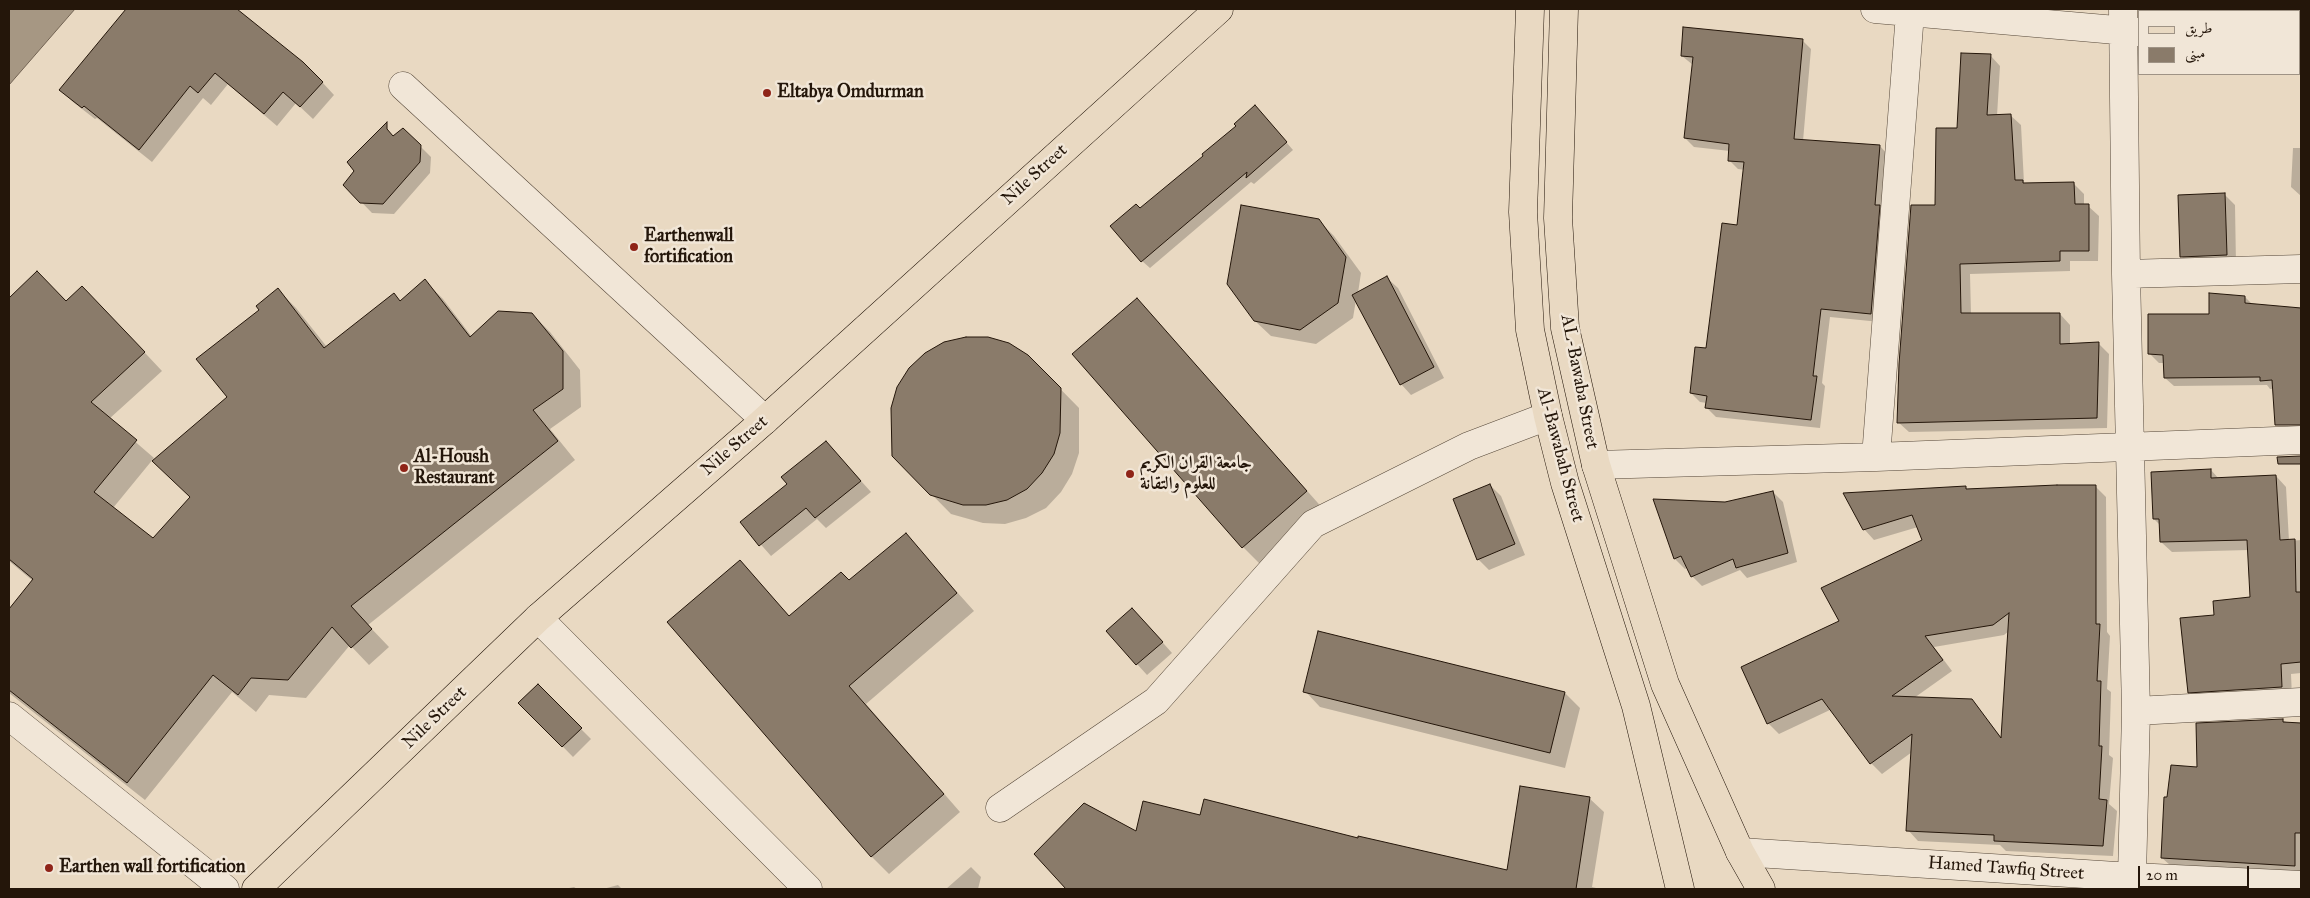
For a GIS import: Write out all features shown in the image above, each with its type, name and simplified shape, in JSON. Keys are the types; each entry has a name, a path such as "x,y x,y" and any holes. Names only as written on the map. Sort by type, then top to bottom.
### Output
{"main road":[{"name":"Nile Street","path":"256,889 538,618 765,420 1219,9"},
{"name":"Al-Bawabah Street","path":"1530,9 1523,212 1530,330 1548,416 1565,483 1636,706 1680,889"},
{"name":"AL-Bawaba Street","path":"1564,9 1558,218 1565,328 1596,465 1665,684 1740,852"},
{"path":"1740,852 1761,889"}],"street":[{"path":"1875,9 1910,13 2129,24 2126,274 2136,711 2132,877"},
{"path":"1876,458 1910,13"},
{"path":"403,86 765,420"},
{"path":"2126,274 2301,269"},
{"path":"1000,808 1156,701 1313,524 1469,446 1548,416"},
{"path":"1596,465 1876,458 2301,440"},
{"path":"538,618 808,889"},
{"path":"2136,711 2301,702"},
{"path":"9,716 225,889"},
{"name":"Hamed Tawfiq Street","path":"1740,852 2132,877 2301,885"}],"shaded area":[{"path":"9,9 75,9 9,85"}],"building":[{"path":"126,9 237,9 303,62 323,82 300,107 283,92 264,114 215,73 198,93 190,86 139,150 84,106 82,108 59,90"},
{"path":"1683,27 1803,39 1794,139 1880,145 1875,205 1880,205 1871,314 1821,309 1813,376 1817,376 1811,420 1705,408 1707,396 1690,393 1695,347 1706,348 1722,223 1737,225 1744,162 1728,161 1729,144 1684,138 1693,57 1681,56"},
{"path":"1961,53 1991,54 1987,115 2011,114 2015,180 2023,180 2023,183 2074,182 2075,204 2089,204 2089,251 2060,251 2060,261 1960,264 1961,313 2060,313 2060,344 2099,342 2097,418 1897,423 1899,364 1911,205 1935,205 1936,128 1957,128"},
{"path":"1255,105 1287,142 1246,178 1247,172 1141,262 1110,226 1136,204 1140,208 1203,156 1202,154 1236,126 1234,124"},
{"path":"387,122 387,129 393,136 403,128 421,145 420,162 383,204 360,203 343,185 354,171 347,162"},
{"path":"2225,193 2227,255 2180,257 2178,195"},
{"path":"1241,205 1319,219 1346,257 1338,303 1300,330 1254,321 1227,284"},
{"path":"37,271 66,301 82,286 145,352 91,402 137,440 94,492 153,538 190,497 152,461 227,397 196,359 259,310 256,306 278,288 324,348 394,293 400,301 425,279 470,337 498,311 532,313 563,351 563,389 533,410 558,441 351,606 372,629 351,648 332,627 288,680 251,678 238,695 213,675 127,783 9,690 9,609 33,579 9,559 9,298"},
{"path":"1387,276 1434,367 1400,385 1352,295"},
{"path":"2209,293 2245,296 2245,303 2301,308 2301,425 2275,425 2272,380 2260,381 2260,377 2164,378 2163,355 2148,354 2148,314 2209,314"},
{"path":"1137,298 1307,491 1242,548 1072,354"},
{"path":"966,337 988,337 1009,343 1028,355 1061,388 1060,433 1054,454 1042,473 1027,489 1007,500 986,505 963,505 930,495 892,456 891,408 897,387 909,368 925,353 944,342"},
{"path":"826,441 861,481 815,518 806,508 759,546 740,522 787,484 781,477"},
{"path":"2301,456 2301,464 2278,464 2277,457"},
{"path":"2211,469 2211,478 2276,475 2280,540 2295,539 2296,592 2301,592 2301,662 2281,664 2282,687 2188,693 2180,618 2214,615 2213,601 2250,597 2247,540 2160,542 2159,519 2153,519 2151,472"},
{"path":"1490,484 1515,544 1477,560 1453,499"},
{"path":"2096,485 2096,624 2100,624 2097,681 2101,681 2099,746 2102,746 2099,799 2107,800 2103,846 1994,841 1994,835 1906,831 1912,734 1870,764 1822,699 1767,724 1741,667 1839,621 1821,588 1922,540 1912,515 1863,530 1843,493 1966,486 1966,489","holes":["2009,613 2001,738 1972,699 1892,696 1943,660 1925,636 1993,625"]},
{"path":"1773,491 1788,553 1736,568 1733,559 1691,577 1681,556 1674,559 1653,499 1725,502"},
{"path":"906,533 957,593 849,686 944,794 871,857 667,622 740,560 789,616 841,572 849,580"},
{"path":"1132,608 1163,642 1136,665 1106,631"},
{"path":"1318,631 1565,692 1550,753 1303,692"},
{"path":"538,684 582,728 562,747 518,703"},
{"path":"2283,719 2283,722 2301,723 2301,833 2295,833 2295,866 2161,858 2164,797 2167,797 2171,765 2197,767 2196,723"},
{"path":"1520,786 1590,797 1576,889 1066,889 1034,854 1084,803 1136,831 1143,801 1200,815 1204,799 1358,838 1358,836 1507,870"}],"place":[{"name":"Eltabya Omdurman","path":"767,93"},
{"name":"Earthenwall fortification","path":"634,247"},
{"name":"Al-Housh Restaurant","path":"404,468"},
{"name":"جامعة القران الكريم للعلوم والتقانة","path":"1130,474"},
{"name":"Earthen wall fortification","path":"49,868"}]}
